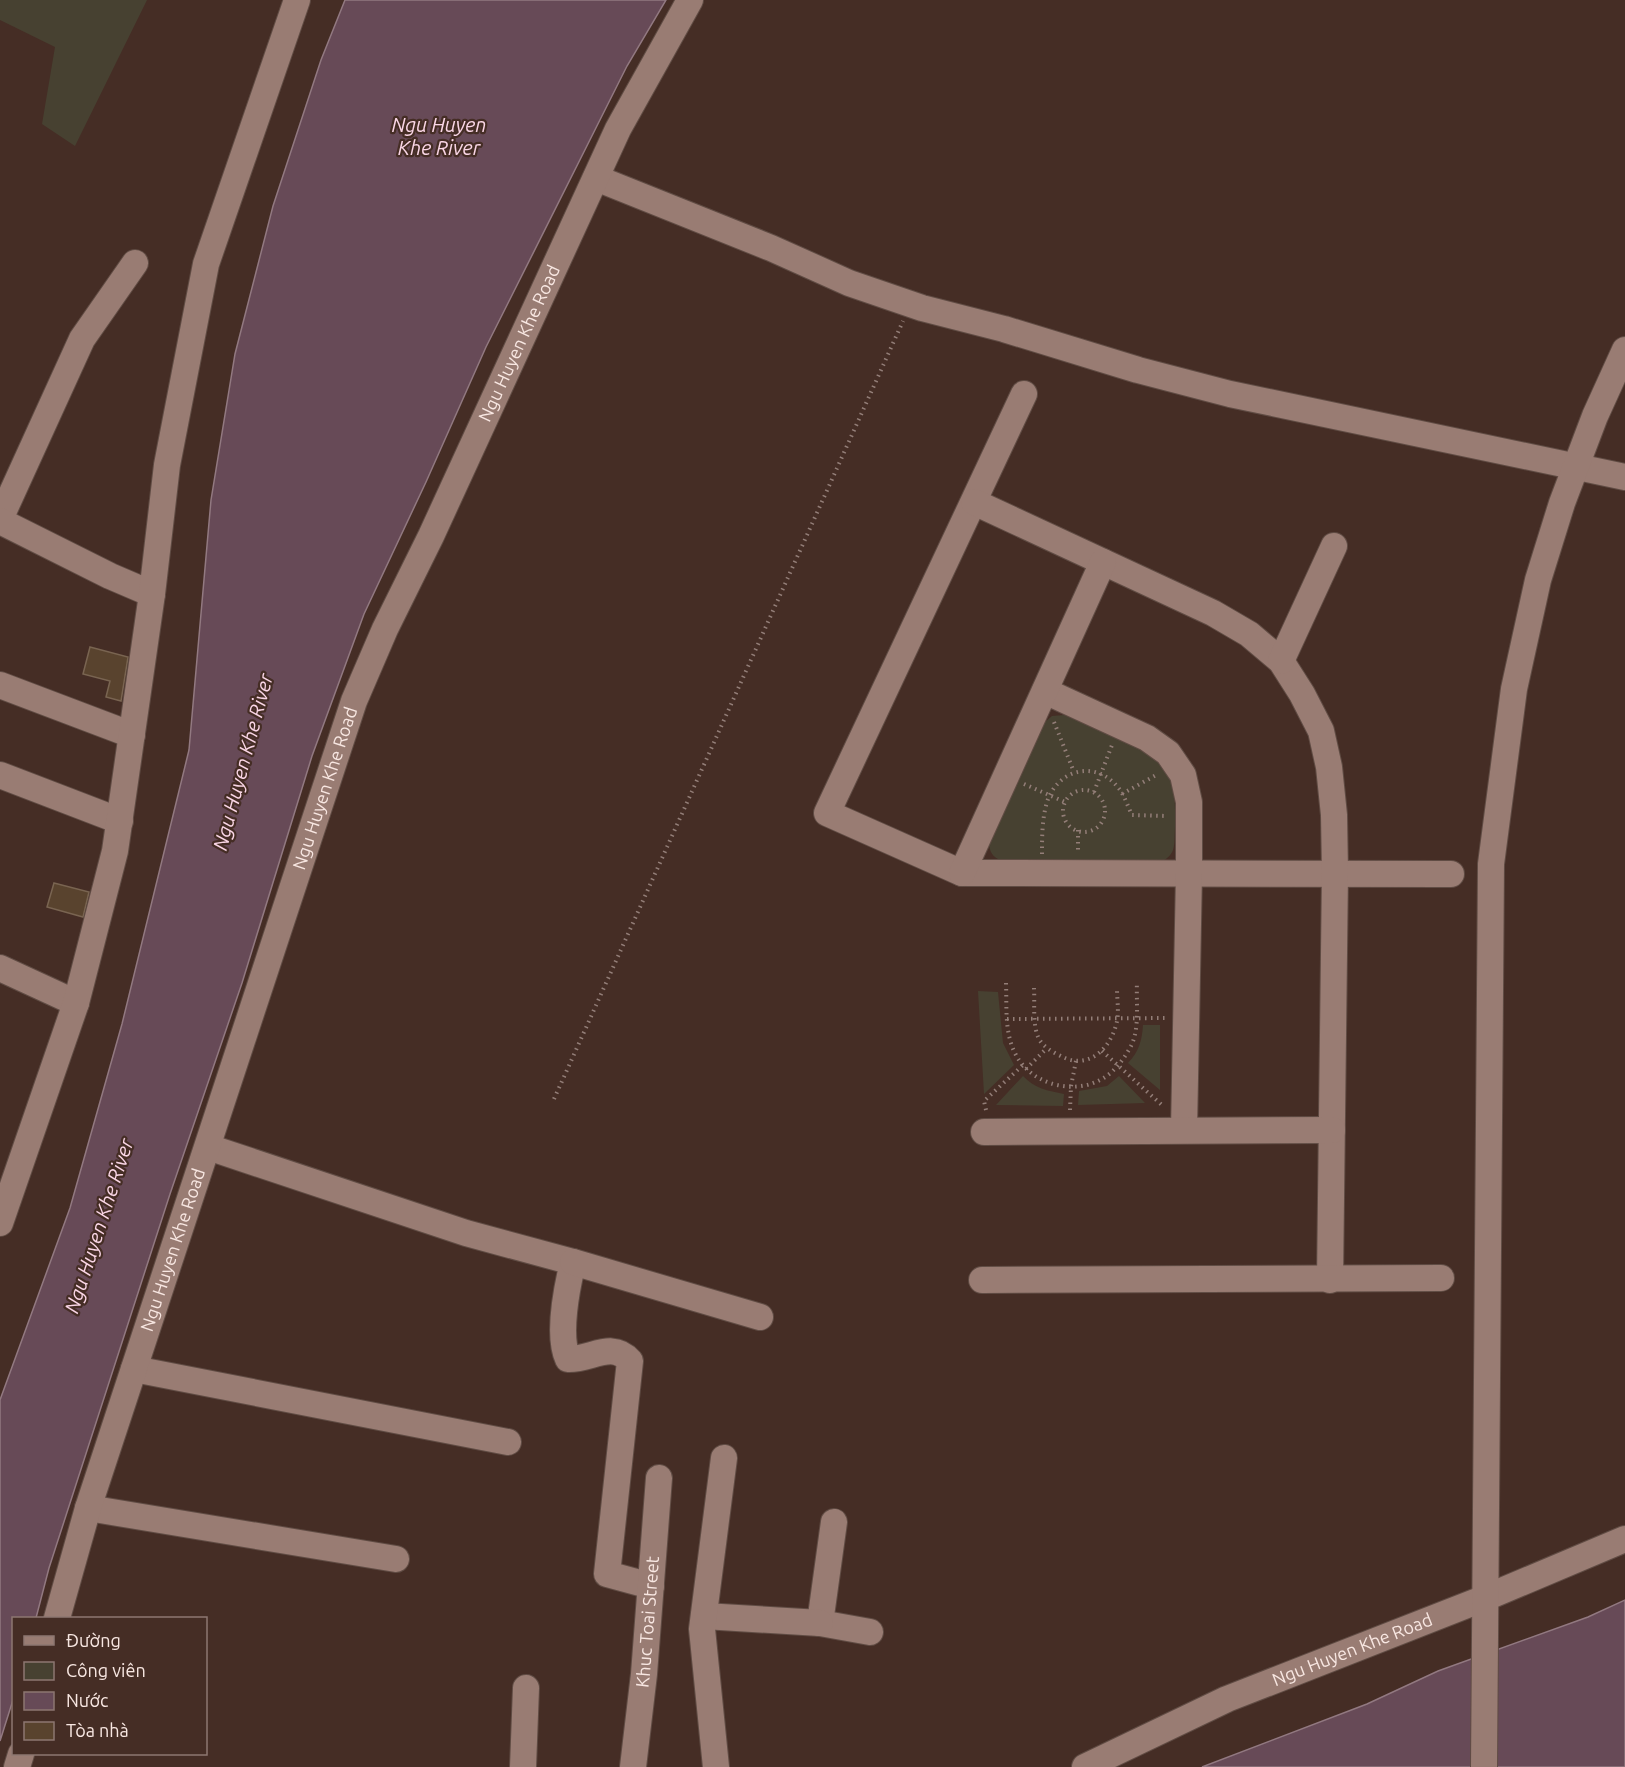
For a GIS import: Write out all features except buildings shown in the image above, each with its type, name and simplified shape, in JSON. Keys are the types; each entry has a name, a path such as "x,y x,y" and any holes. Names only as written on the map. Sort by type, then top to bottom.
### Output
{"street":[{"path":"0,1224 76,1003 115,851 152,594 167,465 206,264 297,0"},
{"name":"Ngu Huyen Khe Road","path":"57,1617 88,1508 354,701 385,629 431,536 618,129 690,0"},
{"path":"596,178 771,248 849,283 910,304 1004,329 1138,370 1230,394 1625,477"},
{"path":"135,263 82,339 0,520 152,594"},
{"path":"1484,1767 1491,864 1505,743 1514,689 1538,580 1562,503 1594,417 1625,350"},
{"path":"1024,394 827,813 962,873 1451,874"},
{"path":"974,502 1213,613 1249,634 1281,661 1302,694 1321,731 1329,767 1334,815 1335,872 1330,1280"},
{"path":"1281,661 1334,546"},
{"path":"962,873 1103,562"},
{"path":"0,685 132,735"},
{"path":"1044,691 1147,738 1167,753 1183,775 1189,802 1185,1130"},
{"path":"0,775 120,821"},
{"path":"0,968 76,1003"},
{"path":"985,1124 1185,1130 1332,1130"},
{"path":"207,1147 466,1233 760,1317"},
{"path":"573,1262 562,1335 564,1351 568,1359 576,1360 613,1350 623,1353 630,1361 607,1574 651,1586"},
{"path":"982,1280 1441,1278"},
{"path":"134,1369 508,1442"},
{"path":"716,1767 702,1629 724,1458"},
{"name":"Khuc Toai Street","path":"633,1767 644,1674 659,1478"},
{"path":"88,1508 396,1559"},
{"path":"820,1623 834,1522"},
{"name":"Ngu Huyen Khe Road","path":"1084,1767 1227,1700 1485,1598 1625,1539"},
{"path":"704,1616 820,1623 870,1632"},
{"path":"523,1767 526,1688"}],"path":[{"path":"554,1099 910,304"},
{"path":"1054,722 1074,772"},
{"path":"1094,792 1113,742"},
{"path":"1042,855 1043,816 1050,796 1067,775 1074,772 1084,771 1110,780 1122,794 1132,815 1167,816"},
{"path":"1122,794 1159,774"},
{"path":"1018,781 1065,802"},
{"path":"1087,790 1094,792 1103,802 1104,816 1096,828 1089,831 1078,830 1070,826 1063,815 1065,802 1074,792 1087,790"},
{"path":"1078,830 1078,855"},
{"path":"1006,983 1010,1041 1017,1057 1024,1067 1042,1080 1056,1085 1071,1086 1087,1085 1101,1080 1118,1065 1136,1032 1137,982"},
{"path":"1034,988 1036,1032 1040,1041 1060,1056 1085,1062 1101,1051 1111,1037 1118,1018 1117,989"},
{"path":"1007,1019 1167,1018"},
{"path":"985,1124 984,1101 1047,1048"},
{"path":"1101,1051 1163,1106"},
{"path":"1070,1114 1071,1086 1076,1061"}],"green space":[{"path":"0,0 147,0 75,146 42,124 55,47 0,20"},
{"path":"1064,715 1139,748 1164,766 1170,776 1174,795 1175,840 1171,854 1163,861 1157,864 1004,862 992,853 989,844 1038,728 1052,716"},
{"path":"978,991 998,992 1003,1043 1014,1065 984,1094"},
{"path":"1143,1025 1160,1025 1160,1090 1128,1063 1135,1055 1139,1045"},
{"path":"1023,1076 1037,1086 1064,1094 1063,1106 996,1105"},
{"path":"1119,1076 1145,1103 1078,1105 1079,1091 1107,1086"}],"water":[{"name":"Ngu Huyen Khe River","path":"345,0 666,0 627,66 486,347 364,614 312,756 242,983 170,1194 49,1568 36,1617 12,1617 12,1703 0,1741 0,1400 70,1208 122,1024 189,750 211,500 235,354 273,206 321,60"},
{"path":"1625,1600 1625,1767 1202,1767 1367,1704 1438,1671 1588,1617"}]}
